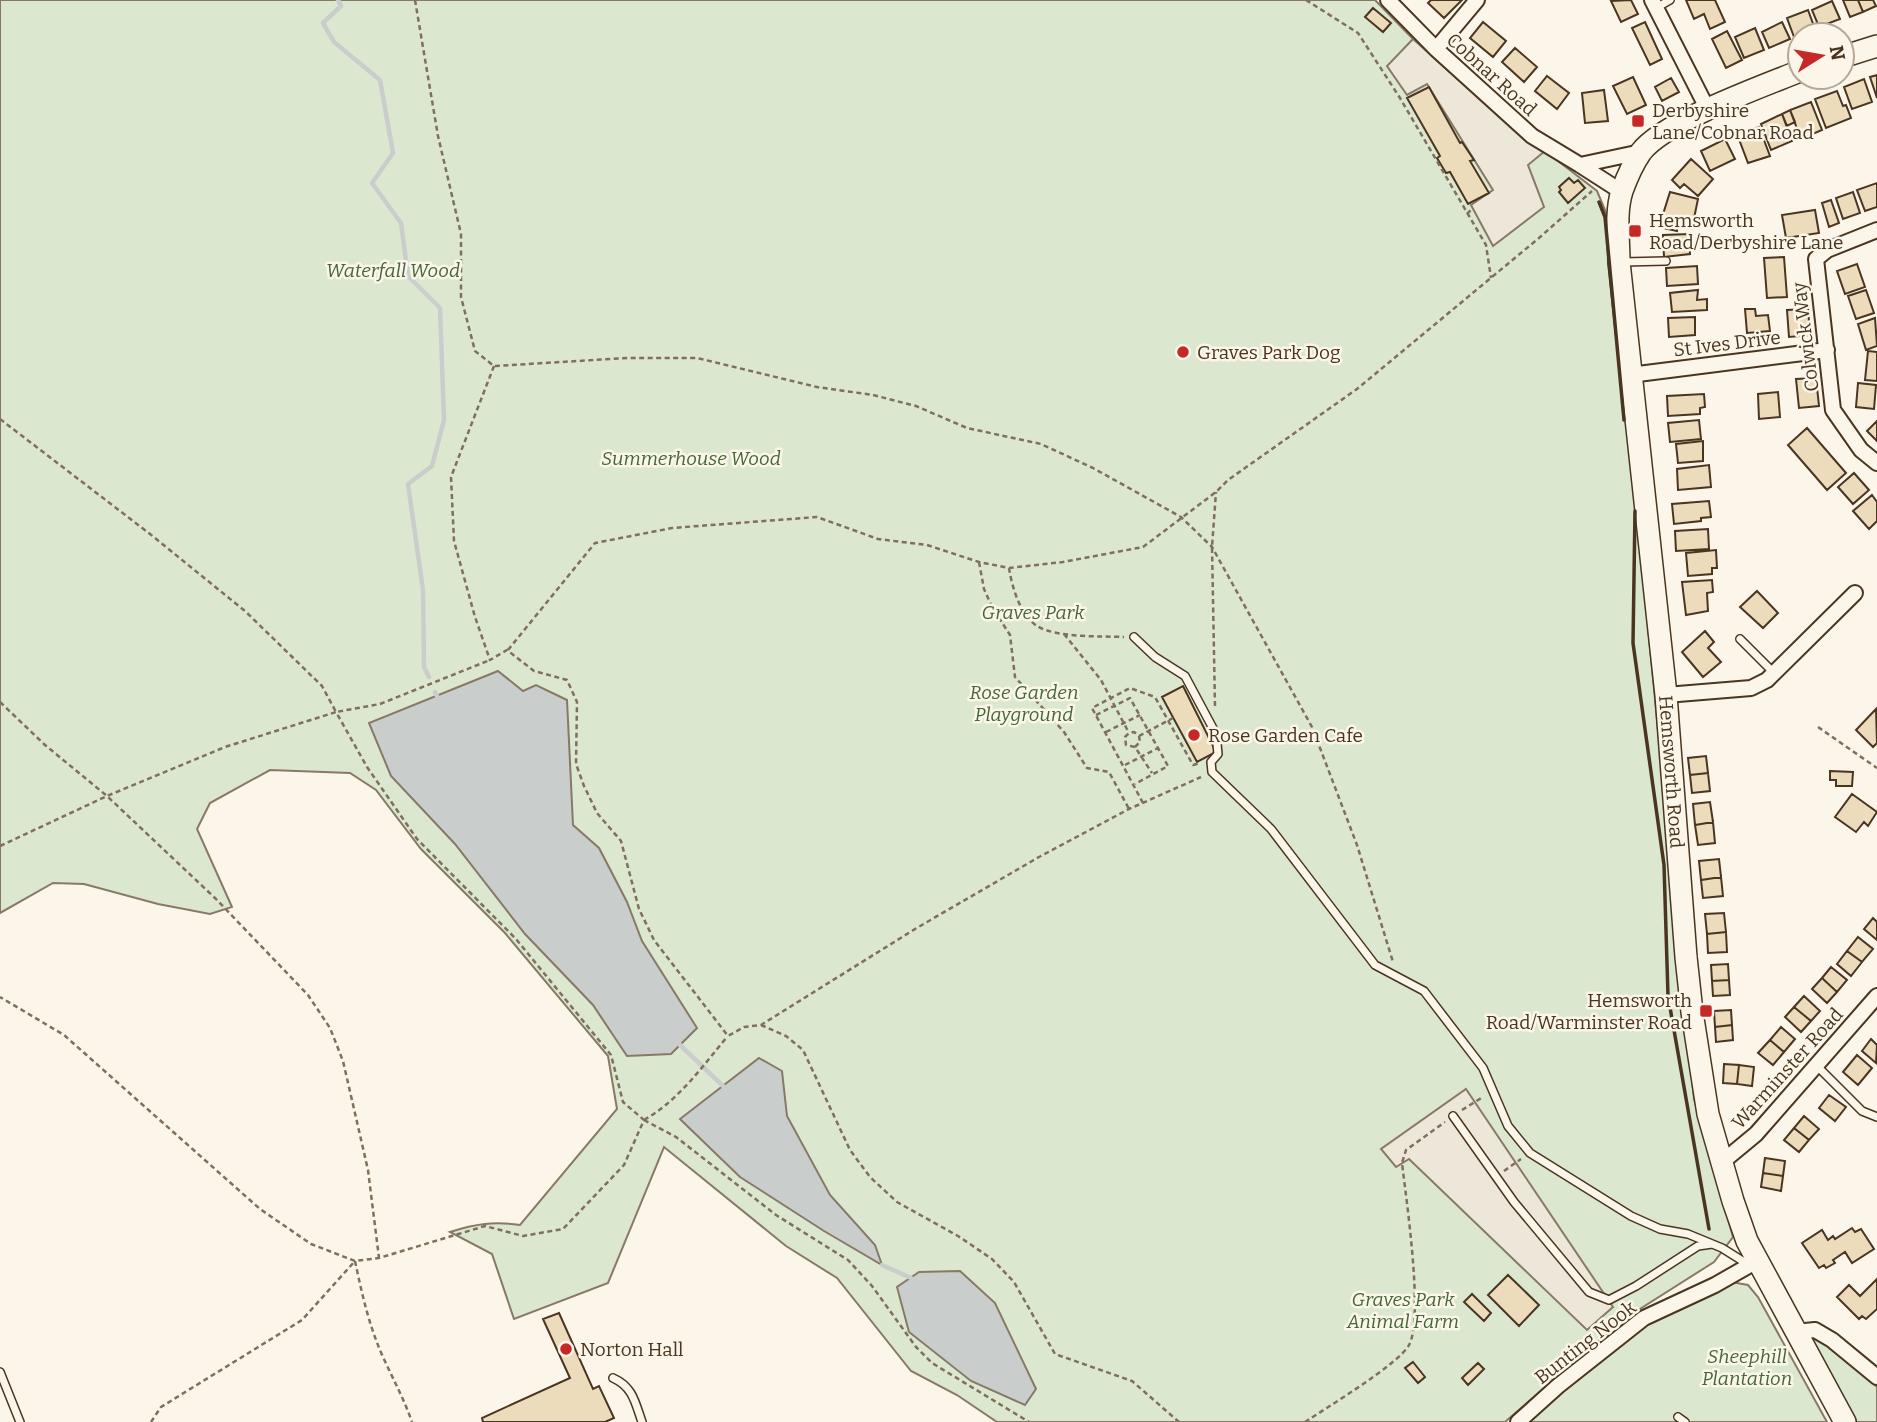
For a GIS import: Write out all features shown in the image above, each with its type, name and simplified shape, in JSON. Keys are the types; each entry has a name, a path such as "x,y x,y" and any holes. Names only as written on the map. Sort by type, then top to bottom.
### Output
{"street":[{"name":"Cobnar Road","path":"1388,0 1529,139 1580,165 1622,192"},
{"path":"1436,49 1477,0"},
{"path":"1654,4 1708,110"},
{"path":"1856,53 1877,46"},
{"path":"1580,165 1641,152 1663,133 1708,110 1786,77"},
{"name":"Hemsworth Road","path":"1641,152 1622,192 1618,224 1619,262 1666,695 1692,1012 1708,1114 1753,1263 1845,1422"},
{"name":"Colwick Way","path":"1877,230 1827,250 1815,259 1833,410 1861,450 1877,462"},
{"name":"St Ives Drive","path":"1630,375 1827,350"},
{"path":"1666,695 1751,688 1767,680 1855,593"},
{"name":"Warminster Road","path":"1721,1163 1756,1133 1877,996"},
{"name":"Bunting Nook","path":"1518,1422 1558,1386 1644,1318 1715,1285 1753,1263"},
{"path":"1795,1332 1815,1331 1832,1340 1877,1377"}],"lane":[{"path":"1654,4 1670,0"},
{"path":"1619,262 1666,261"},
{"path":"1134,637 1155,657 1185,676 1216,734 1218,754 1211,762 1212,772 1271,829 1375,964 1424,991 1483,1068 1508,1126 1530,1153 1630,1216 1660,1228 1688,1234 1753,1263"},
{"path":"1740,639 1774,673"},
{"path":"1817,1066 1862,1111 1877,1117"},
{"path":"1452,1116 1514,1202 1589,1292 1609,1300 1698,1246 1713,1244"},
{"path":"0,1372 20,1422"},
{"path":"613,1378 625,1384 634,1397 642,1422"}],"path":[{"path":"415,0 438,136 461,234 461,297 475,351 494,366 628,358 697,358 817,387 873,395 916,406 967,428 1041,444 1093,468 1181,517 1212,547 1312,727 1357,845 1396,975"},
{"path":"1306,0 1358,33 1400,98 1486,245 1491,278"},
{"path":"1400,98 1407,95"},
{"path":"0,846 107,796 225,747 336,712 380,704 490,660 507,650 595,543 672,528 817,517 878,539 927,545 979,562 1009,568 1063,562 1143,547 1228,481 1357,389 1603,182"},
{"path":"1467,214 1473,208"},
{"path":"490,660 454,541 451,477 494,366"},
{"path":"0,419 245,611 322,686 367,767 416,839 516,939 611,1055 623,1102 644,1120 676,1137 776,1215 848,1260 872,1286 916,1346 932,1363 1029,1422"},
{"path":"1216,492 1212,547 1216,734"},
{"path":"979,562 988,598 1010,635 1015,677 1064,732 1087,768 1110,772 1129,809"},
{"path":"1009,568 1012,587 1037,626 1064,634 1089,637 1134,637"},
{"path":"1064,634 1089,664 1129,733"},
{"path":"507,650 534,671 568,680 577,702 576,764 584,786 597,813 621,841 639,909 654,940 727,1036"},
{"path":"1143,803 1125,765 1092,708 1130,688 1155,697 1193,765 1211,762"},
{"path":"1096,715 1130,698 1140,715 1168,766 1135,784"},
{"path":"0,702 45,746 107,796 216,898 308,995 330,1028 343,1061 368,1170 379,1258"},
{"path":"1106,732 1140,715"},
{"path":"1139,736 1173,718"},
{"path":"1818,727 1877,768"},
{"path":"1134,732 1139,736 1140,742 1135,747 1128,747 1125,743 1125,737 1129,733 1134,732"},
{"path":"1135,747 1153,774"},
{"path":"1125,765 1158,748"},
{"path":"0,997 64,1035 260,1209 311,1244 355,1261 379,1258 485,1226 523,1237 563,1229 624,1165 644,1120 663,1110 683,1091 727,1036 744,1027 761,1025 1027,863 1129,809 1212,772"},
{"path":"761,1025 786,1036 803,1050 850,1150 870,1177 897,1202 958,1236 992,1259 1014,1282 1055,1354 1132,1381 1179,1422"},
{"path":"1495,1176 1530,1153"},
{"path":"1305,1422 1392,1362 1409,1345 1415,1321 1415,1290 1402,1163"},
{"path":"151,1422 161,1407 302,1320 355,1261"},
{"path":"355,1261 364,1304 382,1356 402,1392 412,1422"}],"green space":[{"name":"Graves Park","path":"0,0 1375,0 1413,39 1527,141 1545,151 1597,191 1608,217 1694,1099 1733,1237 1714,1262 1621,1321 1505,1422 997,1422 957,1395 911,1371 837,1278 786,1246 664,1147 608,1283 514,1319 492,1254 450,1232 485,1224 520,1225 617,1109 608,1056 505,933 421,849 376,790 350,773 270,770 210,803 197,829 232,907 210,914 158,904 84,884 53,883 0,913"},
{"name":"Sheephill Plantation","path":"1731,1282 1748,1285 1758,1297 1827,1422 1529,1422 1645,1323"},
{"name":"Sheephill Plantation","path":"1803,1334 1824,1339 1877,1387 1877,1422 1857,1422"}],"shaded area":[{"path":"1413,39 1527,141 1545,151 1528,165 1544,207 1493,246 1471,205 1493,190 1427,84 1407,95 1387,66"},
{"path":"498,671 523,691 536,685 567,700 573,825 599,848 627,902 642,941 697,1028 671,1054 627,1056 593,1005 525,934 455,844 391,776 369,723"},
{"path":"759,1058 782,1071 787,1116 830,1195 875,1245 882,1265 740,1177 680,1119"},
{"path":"1466,1089 1613,1307 1587,1330 1409,1159 1396,1167 1381,1149"},
{"path":"960,1271 995,1303 1036,1389 1025,1405 971,1381 909,1332 897,1287 919,1272"}],"building":[{"path":"1431,0 1462,0 1444,18 1428,3"},
{"path":"1631,0 1638,14 1621,22 1611,1"},
{"path":"1686,0 1715,0 1725,22 1710,29 1704,14 1694,19"},
{"path":"1843,0 1858,0 1863,12 1850,17"},
{"path":"1858,0 1873,0 1876,6 1863,12"},
{"path":"1832,1 1840,19 1817,21 1812,10"},
{"path":"1373,8 1391,23 1383,32 1365,17"},
{"path":"1808,10 1812,21 1788,21 1787,18"},
{"path":"1483,22 1506,41 1493,57 1470,38"},
{"path":"1645,22 1662,59 1650,65 1632,28"},
{"path":"1782,22 1786,30 1786,41 1769,48 1762,32"},
{"path":"1755,28 1764,50 1744,58 1735,37"},
{"path":"1727,31 1742,60 1726,68 1712,39"},
{"path":"1515,48 1537,67 1524,82 1502,62"},
{"path":"1877,75 1877,98 1870,77"},
{"path":"1547,76 1569,93 1557,109 1535,91"},
{"path":"1633,77 1646,105 1627,114 1613,86"},
{"path":"1671,78 1679,92 1662,101 1655,87"},
{"path":"1864,79 1872,102 1852,109 1845,91 1856,91 1856,82"},
{"path":"1429,87 1460,143 1462,142 1474,160 1470,161 1489,193 1468,204 1450,172 1446,173 1437,158 1440,156 1407,98"},
{"path":"1604,90 1608,121 1585,123 1582,93"},
{"path":"1837,91 1851,118 1826,128 1815,99"},
{"path":"1811,102 1822,130 1801,139 1790,110"},
{"path":"1790,110 1795,122 1787,126 1782,114"},
{"path":"1782,114 1792,141 1771,150 1761,124"},
{"path":"1759,127 1770,156 1748,163 1737,134"},
{"path":"1725,139 1735,159 1710,171 1701,151"},
{"path":"1691,159 1713,179 1698,196 1684,184 1680,188 1672,180"},
{"path":"1569,178 1574,183 1578,180 1585,188 1568,203 1559,192 1559,187"},
{"path":"1877,183 1877,207 1865,211 1857,190"},
{"path":"1670,192 1698,199 1692,228 1682,226 1683,219 1678,219 1677,231 1659,227"},
{"path":"1853,192 1860,213 1843,219 1836,198"},
{"path":"1831,200 1839,223 1829,227 1822,203"},
{"path":"1815,210 1819,233 1786,238 1782,215"},
{"path":"1689,234 1690,254 1664,257 1663,235"},
{"path":"1784,257 1787,297 1767,298 1764,258"},
{"path":"1857,264 1865,287 1845,294 1837,271"},
{"path":"1697,266 1698,284 1667,286 1666,268"},
{"path":"1698,290 1697,300 1707,299 1707,310 1672,312 1670,293"},
{"path":"1866,290 1874,313 1856,319 1848,296"},
{"path":"1745,309 1755,309 1756,316 1768,315 1770,331 1747,333"},
{"path":"1808,309 1810,335 1789,337 1787,310"},
{"path":"1695,317 1695,335 1669,337 1668,318"},
{"path":"1875,318 1877,346 1866,350 1858,324"},
{"path":"1868,351 1877,352 1877,381 1865,380"},
{"path":"1816,378 1819,406 1799,408 1796,379"},
{"path":"1858,383 1876,385 1874,409 1856,407"},
{"path":"1778,392 1780,417 1759,419 1758,394"},
{"path":"1704,394 1705,407 1700,408 1700,414 1668,416 1667,396"},
{"path":"1699,420 1701,439 1670,442 1668,423"},
{"path":"1877,421 1877,441 1867,431"},
{"path":"1807,428 1846,473 1827,490 1788,445"},
{"path":"1703,441 1703,461 1678,463 1676,444"},
{"path":"1709,465 1711,487 1678,490 1677,469"},
{"path":"1854,473 1869,490 1853,504 1838,487"},
{"path":"1872,495 1877,502 1877,521 1869,529 1853,511"},
{"path":"1709,501 1711,517 1674,524 1672,504"},
{"path":"1708,529 1709,549 1676,551 1675,531"},
{"path":"1716,550 1717,568 1712,568 1712,574 1688,576 1686,553"},
{"path":"1712,580 1713,592 1707,593 1708,611 1686,615 1682,582"},
{"path":"1757,591 1778,613 1763,628 1740,607"},
{"path":"1705,631 1714,642 1708,648 1721,662 1703,677 1682,652"},
{"name":"Rose Garden Cafe","path":"1183,686 1216,752 1197,762 1162,697"},
{"path":"1876,709 1877,743 1873,747 1856,730"},
{"path":"1706,756 1708,773 1690,775 1688,758"},
{"path":"1830,771 1853,772 1852,786 1836,786 1836,780 1830,780"},
{"path":"1708,773 1710,791 1692,793 1690,775"},
{"path":"1852,794 1877,812 1868,826 1864,822 1856,832 1835,817"},
{"path":"1710,802 1713,822 1695,825 1693,804"},
{"path":"1713,822 1715,843 1698,845 1695,825"},
{"path":"1719,859 1721,877 1701,880 1699,861"},
{"path":"1721,877 1723,896 1703,898 1701,880"},
{"path":"1724,913 1726,932 1707,934 1705,914"},
{"path":"1873,918 1877,922 1877,940 1864,929"},
{"path":"1726,932 1727,952 1708,953 1707,934"},
{"path":"1858,937 1873,949 1862,962 1847,951"},
{"path":"1847,951 1862,962 1851,976 1837,964"},
{"path":"1728,964 1729,980 1712,981 1711,965"},
{"path":"1831,967 1847,980 1837,992 1822,978"},
{"path":"1822,978 1837,992 1827,1003 1812,989"},
{"path":"1729,980 1730,995 1713,996 1712,981"},
{"path":"1804,996 1820,1011 1811,1021 1794,1007"},
{"path":"1794,1007 1811,1021 1801,1032 1785,1017"},
{"path":"1731,1010 1732,1025 1715,1027 1714,1011"},
{"path":"1732,1025 1733,1040 1716,1042 1715,1027"},
{"path":"1781,1027 1795,1039 1784,1052 1770,1040"},
{"path":"1871,1039 1877,1045 1876,1063 1862,1051"},
{"path":"1770,1040 1784,1052 1773,1065 1758,1053"},
{"path":"1857,1055 1872,1068 1858,1085 1843,1072"},
{"path":"1724,1064 1739,1065 1737,1084 1723,1083"},
{"path":"1739,1065 1754,1067 1752,1086 1737,1084"},
{"path":"1829,1095 1846,1107 1835,1121 1819,1108"},
{"path":"1804,1116 1819,1129 1809,1140 1794,1128"},
{"path":"1794,1128 1809,1140 1799,1152 1784,1140"},
{"path":"1765,1158 1785,1161 1783,1176 1763,1173"},
{"path":"1763,1173 1783,1176 1781,1191 1761,1187"},
{"path":"1852,1228 1855,1232 1861,1229 1874,1249 1852,1263 1845,1252 1833,1260 1835,1263 1819,1268 1802,1243 1822,1230 1828,1240 1833,1236 1835,1239"},
{"path":"1508,1275 1539,1305 1519,1326 1488,1295"},
{"path":"1877,1279 1877,1309 1866,1319 1862,1316 1859,1319 1837,1297 1849,1285 1860,1296"},
{"path":"1472,1294 1491,1313 1484,1321 1464,1302"},
{"name":"Norton Hall","path":"559,1313 593,1389 599,1386 614,1418 605,1422 483,1422 482,1418 570,1378 543,1319"},
{"path":"1413,1362 1425,1377 1418,1383 1405,1368"},
{"path":"1478,1363 1484,1369 1468,1385 1462,1378"}],"waterway":[{"path":"338,0 341,6 323,23 334,42 380,80 393,153 372,183 401,223 408,276 440,308 444,420 432,466 408,484 423,590 424,667 429,677"},
{"path":"435,692 437,696"},
{"path":"680,1045 723,1086"},
{"path":"882,1265 911,1278"}],"wall":[{"path":"1599,202 1605,217 1624,420"},
{"path":"1635,511 1633,643 1664,865 1668,996 1709,1229"}],"place":[{"name":"Derbyshire Lane/Cobnar Road","path":"1638,121"},
{"name":"Hemsworth Road/Derbyshire Lane","path":"1635,231"},
{"name":"Graves Park Dog","path":"1183,352"},
{"name":"Rose Garden Cafe","path":"1194,735"},
{"name":"Hemsworth Road/Warminster Road","path":"1706,1011"},
{"name":"Norton Hall","path":"566,1349"}],"park label":[{"name":"Waterfall Wood","path":"393,270"},
{"name":"Summerhouse Wood","path":"691,458"},
{"name":"Rose Garden Playground","path":"1024,703"},
{"name":"Graves Park Animal Farm","path":"1403,1310"}]}
